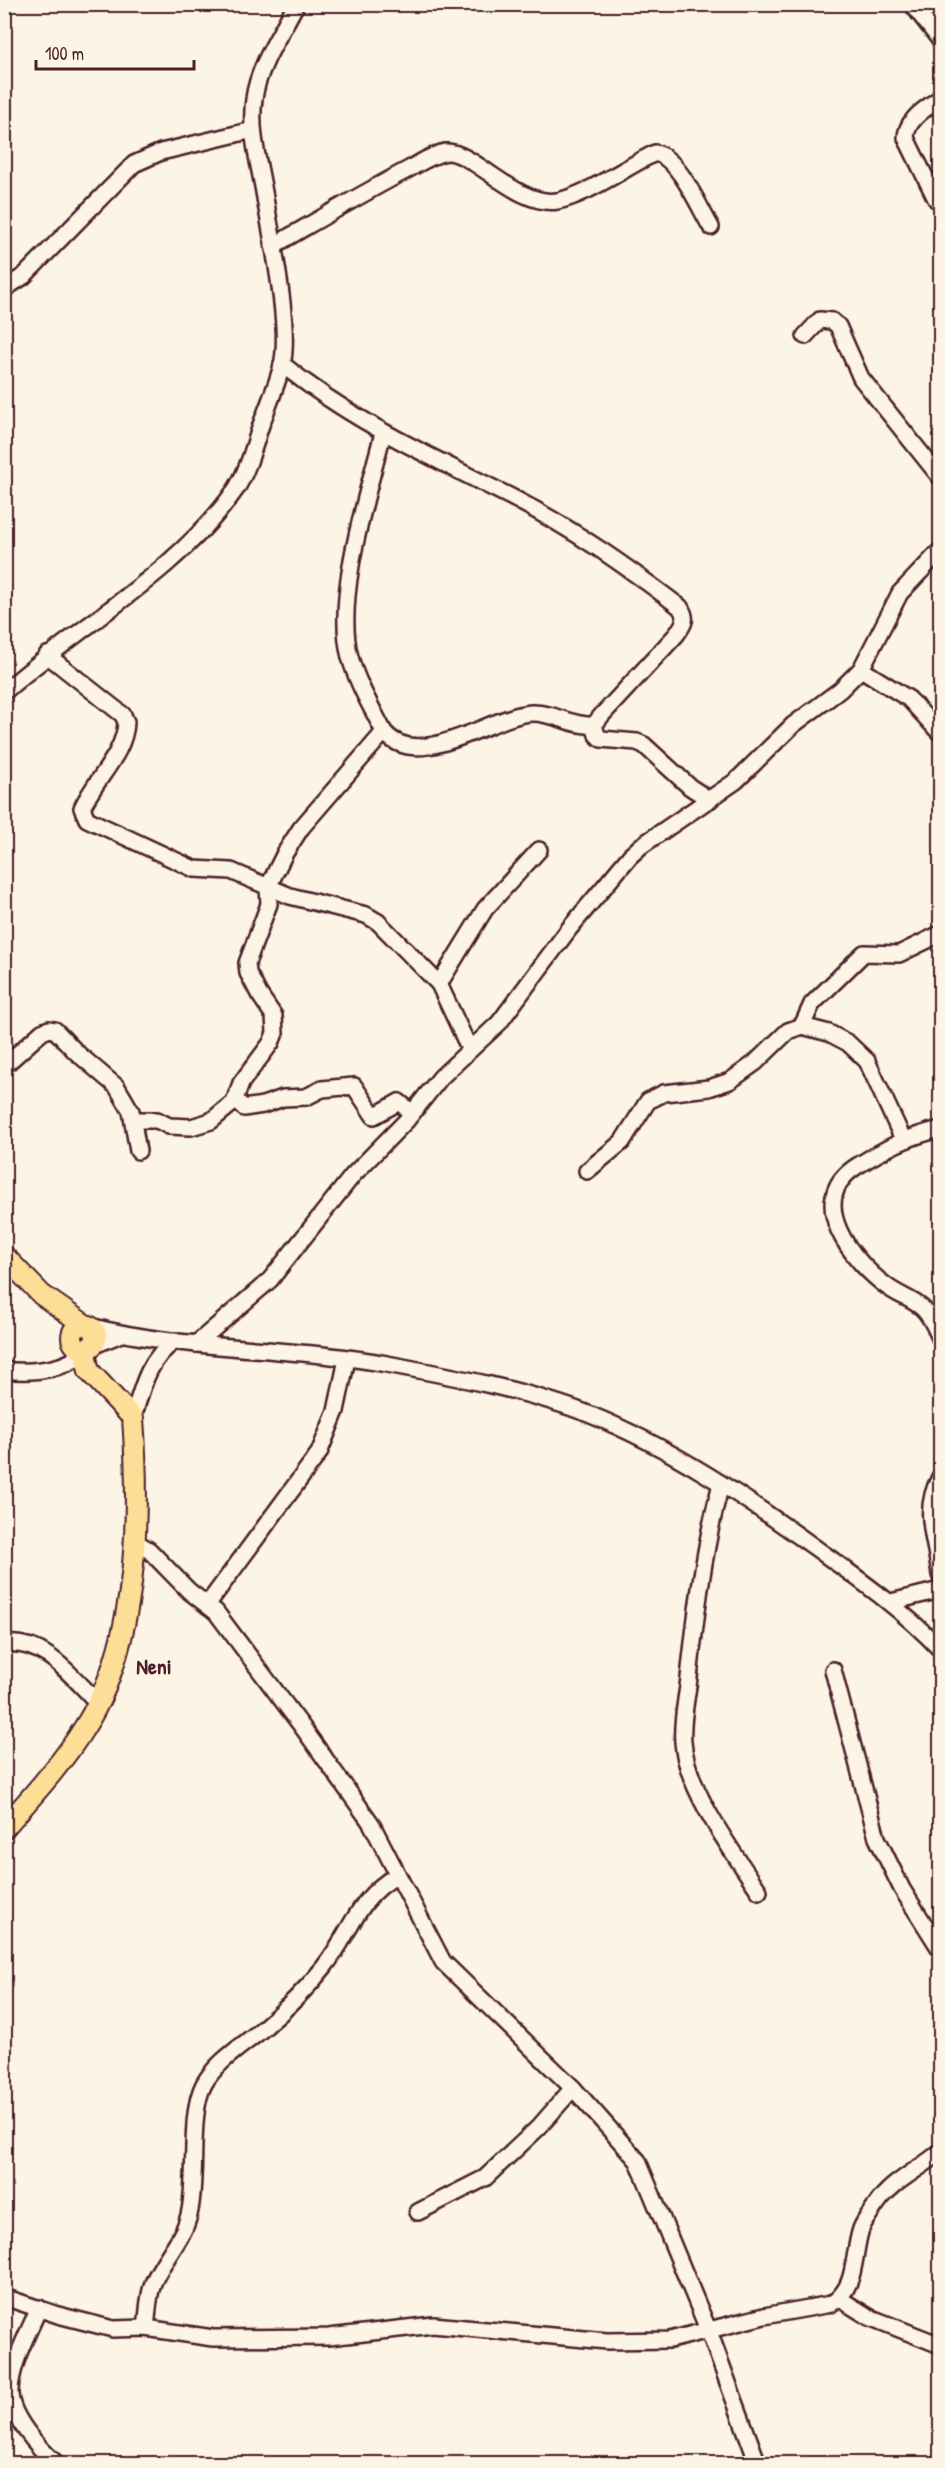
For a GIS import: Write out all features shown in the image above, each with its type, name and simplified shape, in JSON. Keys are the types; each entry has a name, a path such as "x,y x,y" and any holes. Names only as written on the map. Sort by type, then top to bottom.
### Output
{"main road":[{"path":"4,1256 83,1338 93,1376 134,1418 134,1542 124,1625 116,1660 98,1703 79,1735 4,1828"}],"street":[{"path":"4,692 130,592 216,516 238,486 249,461 282,364 285,339 273,246 253,130 254,97 259,75 296,4"},
{"path":"912,4 940,40"},
{"path":"936,199 906,138 906,131 918,115 940,98"},
{"path":"4,289 24,276 64,238 134,164 161,152 253,130"},
{"path":"273,246 393,177 438,154 448,152 465,157 498,181 522,193 554,201 581,192 656,153 664,155 676,167 711,227"},
{"path":"805,336 820,320 832,321 838,326 861,378 940,477"},
{"path":"282,364 313,389 383,433 587,539 621,561 680,607 685,614 685,622 676,635 594,725"},
{"path":"383,433 355,545 346,605 350,656 384,732 392,741 401,746 416,747 478,732 527,714 545,712 578,724 594,725"},
{"path":"196,1344 270,1280 353,1174 412,1113 469,1048 499,1023 569,929 630,856 641,846 736,781 793,725 840,690 861,669 900,593 940,550"},
{"path":"48,656 123,715 126,722 120,749 91,789 82,808 87,819 194,869 231,871 290,896 372,919 439,984 469,1048"},
{"path":"861,669 909,699 940,733"},
{"path":"594,725 597,735 602,739 637,741 644,745 690,787 710,800"},
{"path":"134,1120 157,1120 169,1126 191,1127 211,1121 235,1099 241,1083 272,1043 275,1033 274,1016 248,973 247,963 269,904 268,887 301,828 384,732"},
{"path":"439,984 485,909 539,850"},
{"path":"802,1026 804,1017 812,1004 864,953 872,951 898,954 940,933"},
{"path":"586,1171 622,1142 648,1101 664,1093 709,1088 730,1081 755,1063 788,1032 802,1026 830,1033 848,1043 867,1061 903,1139"},
{"path":"4,1066 42,1032 49,1029 55,1030 76,1052 117,1087 134,1120 138,1151"},
{"path":"235,1099 244,1108 254,1108 283,1098 294,1100 322,1089 354,1086 374,1116 399,1102 412,1113"},
{"path":"940,1129 903,1139 848,1172 833,1193 832,1204 841,1235 854,1255 887,1287 921,1307 940,1338"},
{"path":"4,1370 39,1370 58,1366 74,1360 83,1338 121,1334 385,1363 504,1390 580,1411 635,1435 721,1484 891,1602 940,1649"},
{"path":"134,1418 144,1381 156,1358 175,1341"},
{"path":"207,1605 319,1453 336,1411 347,1359"},
{"path":"940,1477 931,1494 929,1513 940,1575"},
{"path":"721,1484 711,1522 700,1592 682,1742 695,1787 726,1842 759,1891"},
{"path":"134,1542 149,1550 189,1591 216,1612 371,1823 396,1876 443,1962 573,2088 638,2161 708,2330 758,2463"},
{"path":"891,1602 940,1590"},
{"path":"4,1644 22,1643 36,1647 50,1656 98,1703"},
{"path":"833,1670 877,1839 903,1889 940,1949"},
{"path":"146,2328 152,2285 179,2238 189,2215 197,2116 202,2086 218,2065 271,2022 324,1967 366,1899 378,1886 396,1876"},
{"path":"418,2212 485,2178 539,2127 573,2088"},
{"path":"4,2297 113,2329 146,2328 213,2338 329,2337 433,2325 607,2341 670,2340 764,2316 831,2304 840,2299 849,2284 857,2258 861,2229 876,2203 893,2186 940,2152"},
{"path":"840,2299 869,2318 940,2345"},
{"path":"39,2308 13,2374 10,2392 13,2404 32,2438 41,2450 57,2463"}],"district":[{"name":"Neni","path":"154,1666"}]}
